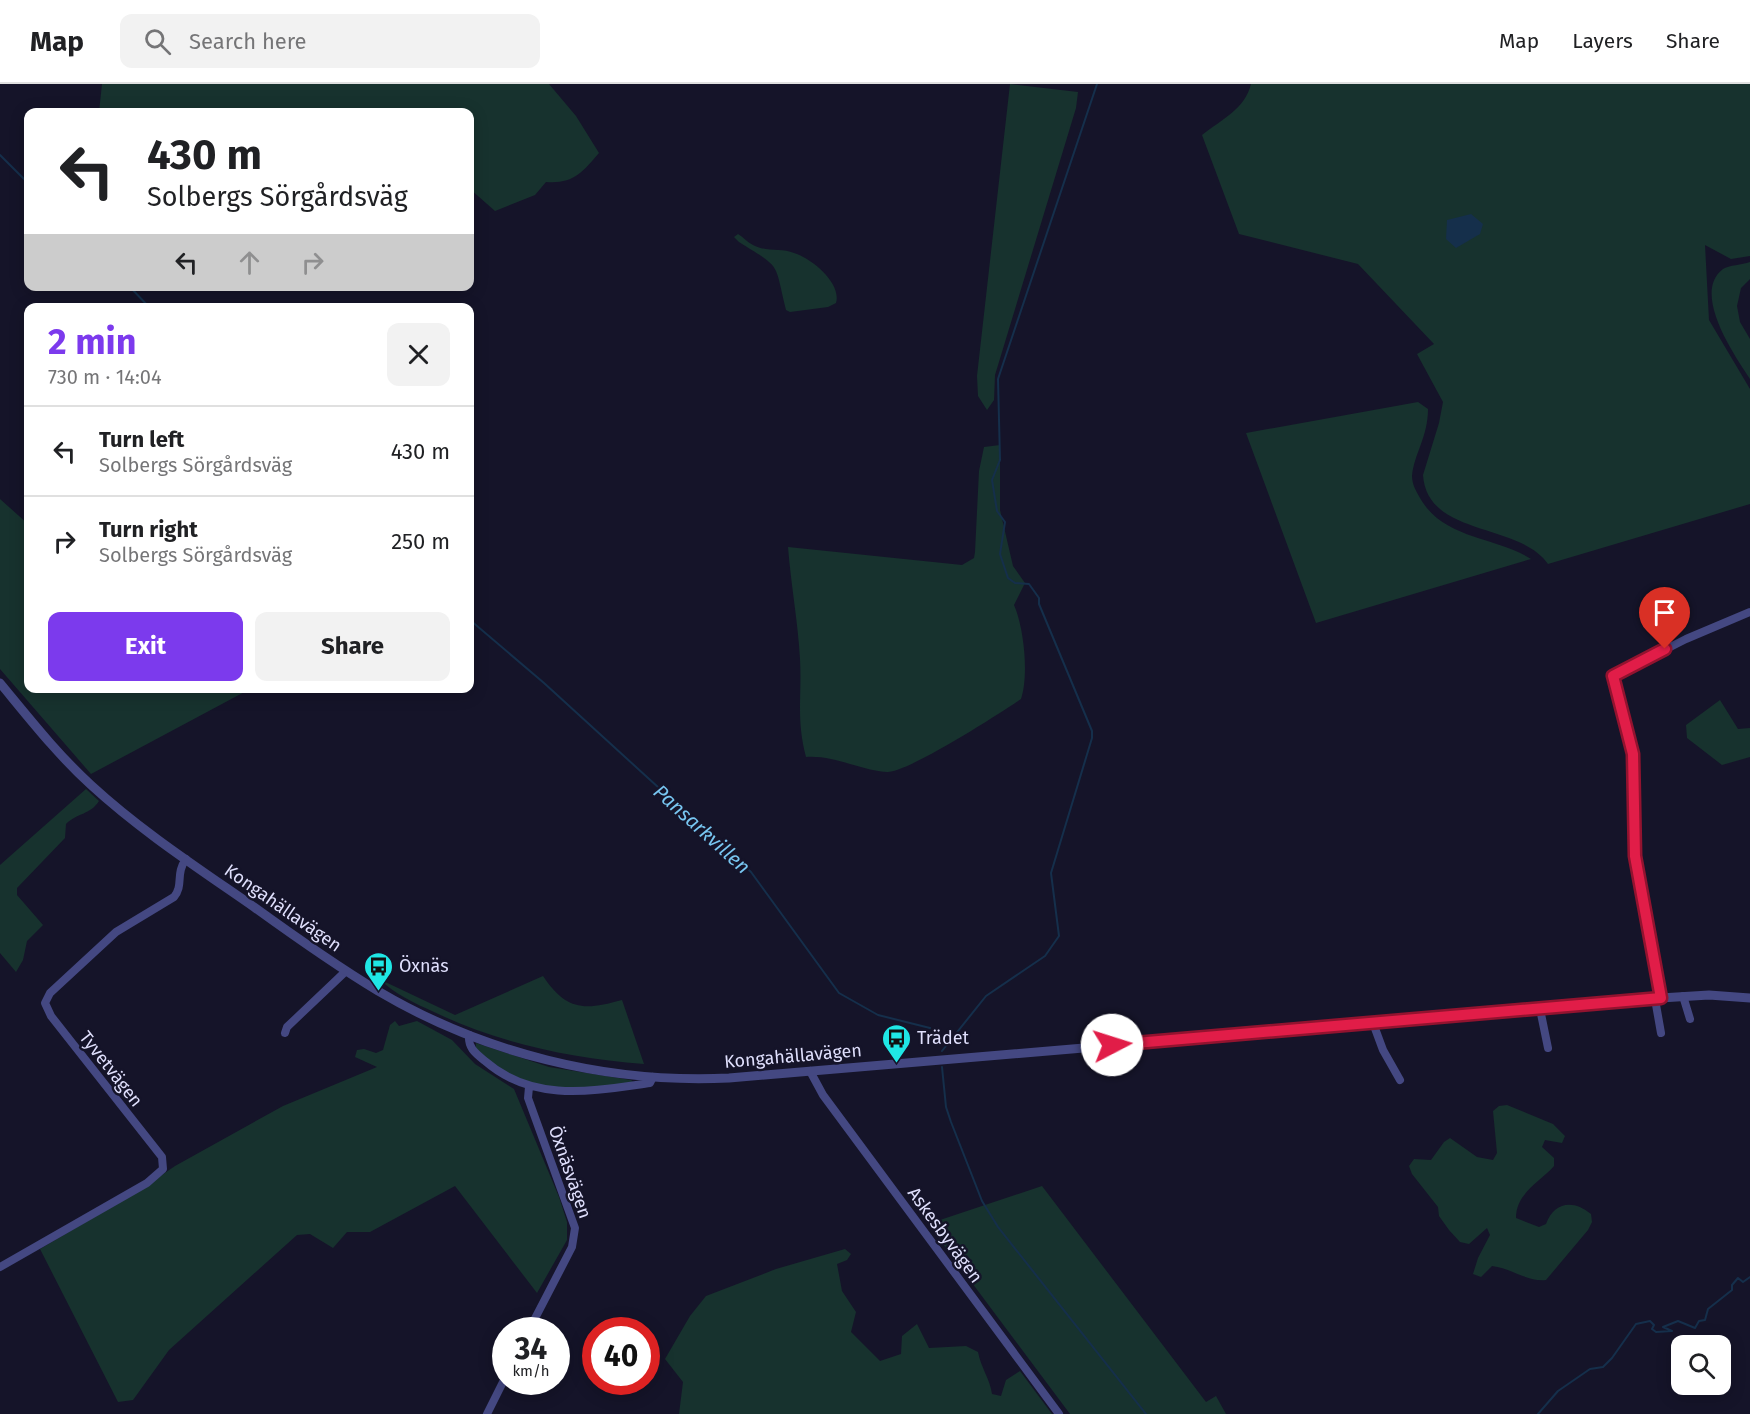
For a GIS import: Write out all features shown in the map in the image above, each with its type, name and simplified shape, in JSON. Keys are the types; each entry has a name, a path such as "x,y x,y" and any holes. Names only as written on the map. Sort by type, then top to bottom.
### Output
{"street":[{"path":"1661,1033 1658,998 1636,866 1633,754 1613,676 1686,639 1750,612"},
{"name":"Kongahällavägen","path":"0,683 89,783 135,822 346,971 405,1005 469,1035 551,1061 652,1077 715,1078 1683,996 1750,998"},
{"name":"Tyvetvägen","path":"0,1267 147,1183 163,1169 162,1157 51,1016 45,1003 50,993 116,932 174,897 179,891 178,874 186,860"},
{"path":"285,1033 287,1028 346,971"},
{"path":"1683,996 1690,1019"},
{"path":"1540,1009 1548,1048"},
{"path":"1374,1023 1400,1080"},
{"path":"469,1035 469,1043 482,1059 529,1087 550,1090 594,1090 650,1083 652,1077"},
{"name":"Askesbyvägen","path":"810,1071 823,1095 1059,1414"},
{"name":"Öxnäsvägen","path":"529,1087 528,1098 572,1214 575,1228 572,1247 536,1317"},
{"path":"486,1414 496,1395"}],"green space":[{"path":"102,84 549,84 576,116 599,153 576,176 563,181 546,182 535,195 495,211 474,193 474,108 99,108"},
{"path":"1010,84 1078,92 1076,108 995,375 994,400 987,410 978,396 977,376"},
{"path":"1251,84 1750,84 1750,256 1731,259 1705,245 1709,320 1750,389 1750,504 1548,564 1534,551 1517,541 1476,527 1440,509 1428,495 1423,475 1443,402 1417,354 1434,344 1358,264 1239,234 1202,135 1238,107 1248,93"},
{"path":"738,234 758,247 789,252 809,260 830,280 837,295 836,303 828,307 790,312 786,310 780,282 774,268 770,262 739,242 734,237"},
{"path":"1750,262 1750,279 1741,288 1737,306 1740,322 1750,339 1750,379 1726,340 1714,308 1712,293 1714,280 1723,269"},
{"path":"1418,402 1428,409 1426,428 1412,476 1413,485 1430,512 1456,530 1517,551 1531,559 1316,623 1246,433"},
{"path":"1000,445 1000,510 1013,566 1025,583 1014,605 1018,615 1025,665 1021,699 954,741 898,770 877,771 827,758 806,757 801,731 799,645 788,547 962,565 974,558 979,471 984,447"},
{"path":"0,499 24,520 24,693 243,693 91,774 0,669"},
{"path":"1720,700 1738,729 1750,728 1750,757 1722,765 1687,738 1686,725"},
{"path":"86,789 99,801 92,809 66,824 65,838 17,888 17,895 43,925 27,941 23,960 16,972 0,953 0,865"},
{"path":"543,976 560,996 576,1005 596,1006 622,1000 644,1064 589,1058 536,1048 485,1033 412,1002 379,979 455,1015"},
{"path":"395,1021 399,1026 417,1021 452,1040 475,1064 514,1089 559,1197 567,1222 567,1240 537,1293 455,1186 370,1232 347,1232 333,1248 310,1234 297,1235 169,1350 133,1400 118,1402 40,1249 137,1192 175,1166 283,1106 377,1067 355,1057 357,1050 364,1049 376,1053 383,1050 390,1025"},
{"path":"476,1043 549,1067 631,1080 635,1083 568,1088 535,1085 505,1073 476,1049"},
{"path":"1507,1105 1553,1124 1565,1136 1562,1143 1545,1140 1542,1147 1554,1158 1554,1166 1524,1195 1517,1209 1516,1218 1539,1227 1546,1224 1554,1211 1565,1205 1578,1206 1591,1214 1592,1222 1588,1230 1546,1280 1532,1279 1492,1266 1481,1277 1473,1274 1478,1258 1490,1235 1487,1228 1469,1244 1460,1242 1439,1216 1438,1207 1412,1174 1409,1166 1414,1159 1431,1160 1444,1142 1450,1138 1477,1157 1493,1160 1497,1153 1493,1111 1499,1106"},
{"path":"1042,1186 1206,1402 1216,1396 1226,1414 1070,1414 928,1224"},
{"path":"845,1249 851,1254 847,1260 837,1264 842,1291 856,1312 851,1332 880,1361 901,1354 902,1336 917,1324 929,1348 966,1346 978,1352 992,1394 1001,1396 1006,1380 1020,1371 1052,1414 679,1414 683,1382 665,1359 690,1316 706,1296 776,1269"}],"water":[{"path":"1471,214 1483,224 1480,234 1456,248 1446,239 1447,220"}],"waterway":[{"path":"942,1051 986,996 1045,956 1059,936 1051,873 1092,738 1092,731 1039,604 1039,598 1029,584 1015,583 1008,578 1000,554 1005,522 997,511 992,480 1000,460 998,379 1097,84"},
{"name":"Pansarkvillen","path":"0,155 24,179"},
{"name":"Pansarkvillen","path":"134,291 145,303"},
{"name":"Pansarkvillen","path":"474,623 544,683 751,872 839,993 878,1015 930,1028"},
{"path":"942,1067 946,1107 982,1201 998,1227 1146,1414"},
{"path":"1538,1414 1558,1391 1590,1369 1603,1367 1636,1324 1650,1321 1654,1325 1652,1329 1656,1332 1672,1331 1663,1327 1678,1321 1695,1328 1699,1321 1705,1320 1708,1309 1732,1290 1732,1285 1738,1278 1743,1282 1750,1277"}],"place":[{"name":"Öxnäs","path":"378,992"},
{"name":"Trädet","path":"896,1064"}],"route":[{"path":"1112,1045 1540,1009 1580,1003 1661,998 1635,856 1632,744 1613,676 1665,649"}]}
